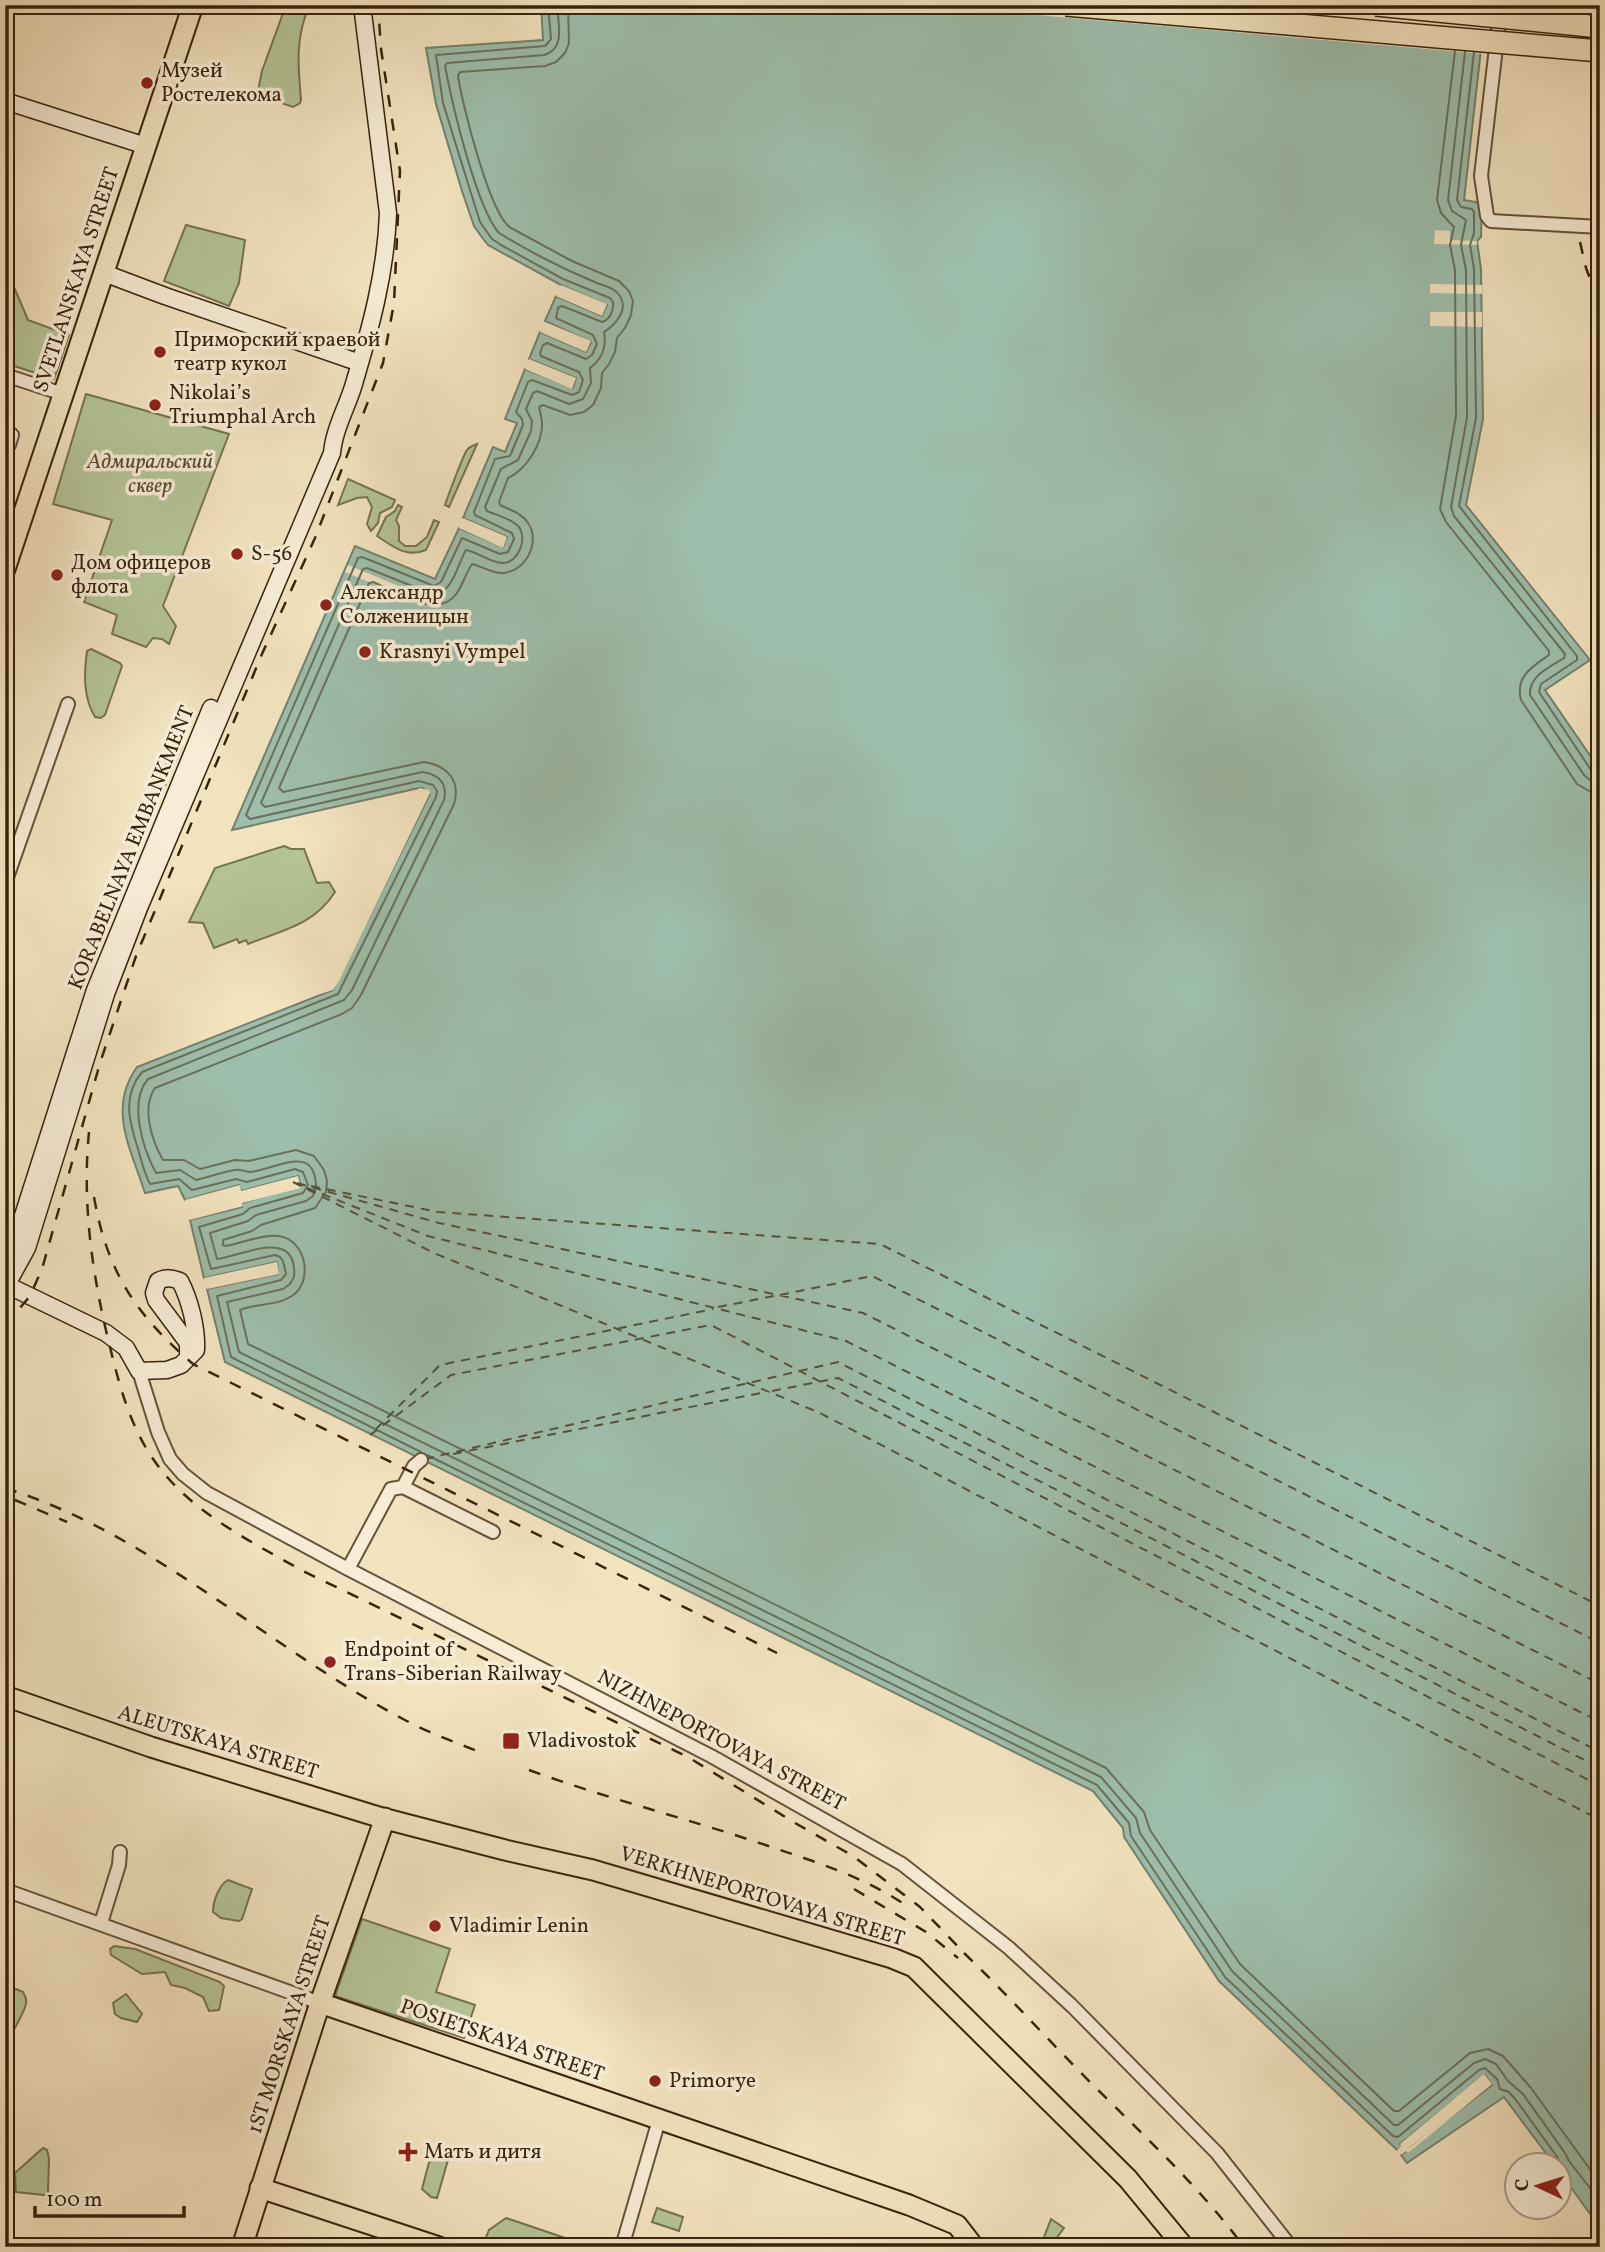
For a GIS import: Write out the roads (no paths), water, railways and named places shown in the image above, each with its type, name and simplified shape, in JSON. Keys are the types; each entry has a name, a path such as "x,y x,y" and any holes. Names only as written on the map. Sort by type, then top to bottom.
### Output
{"highway":[{"path":"1066,5 1600,51"},
{"path":"1376,5 1600,27"}],"main road":[{"name":"SVETLANSKAYA STREET","path":"5,569 193,5"},
{"name":"KORABELNAYA EMBANKMENT","path":"6,1287 27,1248 56,1162 106,994 125,945 332,453 333,440 360,363 379,295 388,213 362,5"},
{"path":"5,101 146,146"},
{"path":"104,273 360,363"},
{"path":"6,1287 106,1333 126,1348 139,1371 167,1370 181,1365 188,1356"},
{"name":"ALEUTSKAYA STREET","path":"5,1696 151,1747 420,1827"},
{"name":"1ST MORSKAYA STREET","path":"242,2247 320,2003 385,1818"},
{"name":"VERKHNEPORTOVAYA STREET","path":"420,1827 612,1875 892,1958 914,1967 1128,2179 1184,2247"},
{"name":"POSIETSKAYA STREET","path":"320,2003 948,2220 964,2231 974,2247"},
{"path":"260,2188 439,2247"}],"street":[{"path":"1501,5 1482,176 1487,216 1491,221 1600,227"},
{"path":"5,375 63,394"},
{"path":"5,429 12,435 9,445"},
{"path":"5,883 68,704"},
{"name":"NIZHNEPORTOVAYA STREET","path":"139,1371 165,1449 183,1474 207,1493 348,1569 711,1756 913,1872 1009,1948 1072,2006 1217,2153 1291,2247"},
{"path":"403,1487 414,1466 421,1460"},
{"path":"348,1569 391,1489 403,1487 493,1532"},
{"path":"101,1923 119,1865 120,1852"},
{"name":"POSIETSKAYA STREET","path":"5,1890 320,2003"},
{"path":"622,2247 659,2120"}],"water":[{"path":"541,5 1486,5 1464,200 1482,203 1481,237 1477,241 1481,269 1483,419 1466,505 1590,660 1545,690 1600,770 1600,2228 1574,2192 1574,2150 1544,2150 1504,2097 1407,2163 1401,2155 1492,2085 1485,2075 1400,2144 1402,2146 1397,2150 1219,1981 1124,1837 1123,1828 1093,1791 225,1362 207,1289 278,1274 277,1262 204,1278 190,1220 242,1207 242,1203 301,1186 298,1176 241,1191 239,1185 185,1200 178,1186 145,1193 128,1145 123,1114 124,1098 128,1083 137,1067 333,990 430,794 419,788 232,830 355,546 435,579 459,528 503,547 507,537 463,518 493,447 505,452 517,423 505,419 525,369 573,388 576,378 529,359 540,332 586,352 591,342 545,321 556,296 602,316 607,305 561,285 488,245 474,226 436,104 426,48 543,40"}],"railway":[{"path":"5,1326 30,1296 42,1269 100,1063 136,956 262,654 315,538 383,363 394,303 400,171 381,49 378,5"},
{"path":"1580,242 1586,268 1600,304"},
{"path":"89,1132 87,1185 90,1238 103,1317 114,1361 137,1431 156,1463 182,1492 231,1530 303,1571 688,1757 853,1856 920,1907 970,1959"},
{"path":"94,1197 107,1248 127,1290 155,1328 193,1364 777,1653"},
{"path":"5,1488 59,1508 111,1534 161,1563 353,1690 412,1724 477,1751"},
{"path":"15,1500 67,1522"},
{"path":"529,1770 813,1861 845,1873 907,1906"},
{"path":"854,1889 926,1932 958,1958"},
{"path":"964,1953 1170,2162 1209,2203 1244,2247"}],"place":[{"name":"Музей Ростелекома","path":"147,83"},
{"name":"Приморский краевой театр кукол","path":"160,352"},
{"name":"Nikolai’s Triumphal Arch","path":"155,405"},
{"name":"S-56","path":"237,554"},
{"name":"Дом офицеров флота","path":"57,575"},
{"name":"Александр Солженицын","path":"326,605"},
{"name":"Krasnyi Vympel","path":"365,652"},
{"name":"Endpoint of Trans-Siberian Railway","path":"330,1662"},
{"name":"Vladivostok","path":"511,1741"},
{"name":"Vladimir Lenin","path":"435,1926"},
{"name":"Primorye","path":"655,2081"},
{"name":"Мать и дитя","path":"408,2152"}],"park label":[{"name":"Адмиральский сквер","path":"150,474"}]}
